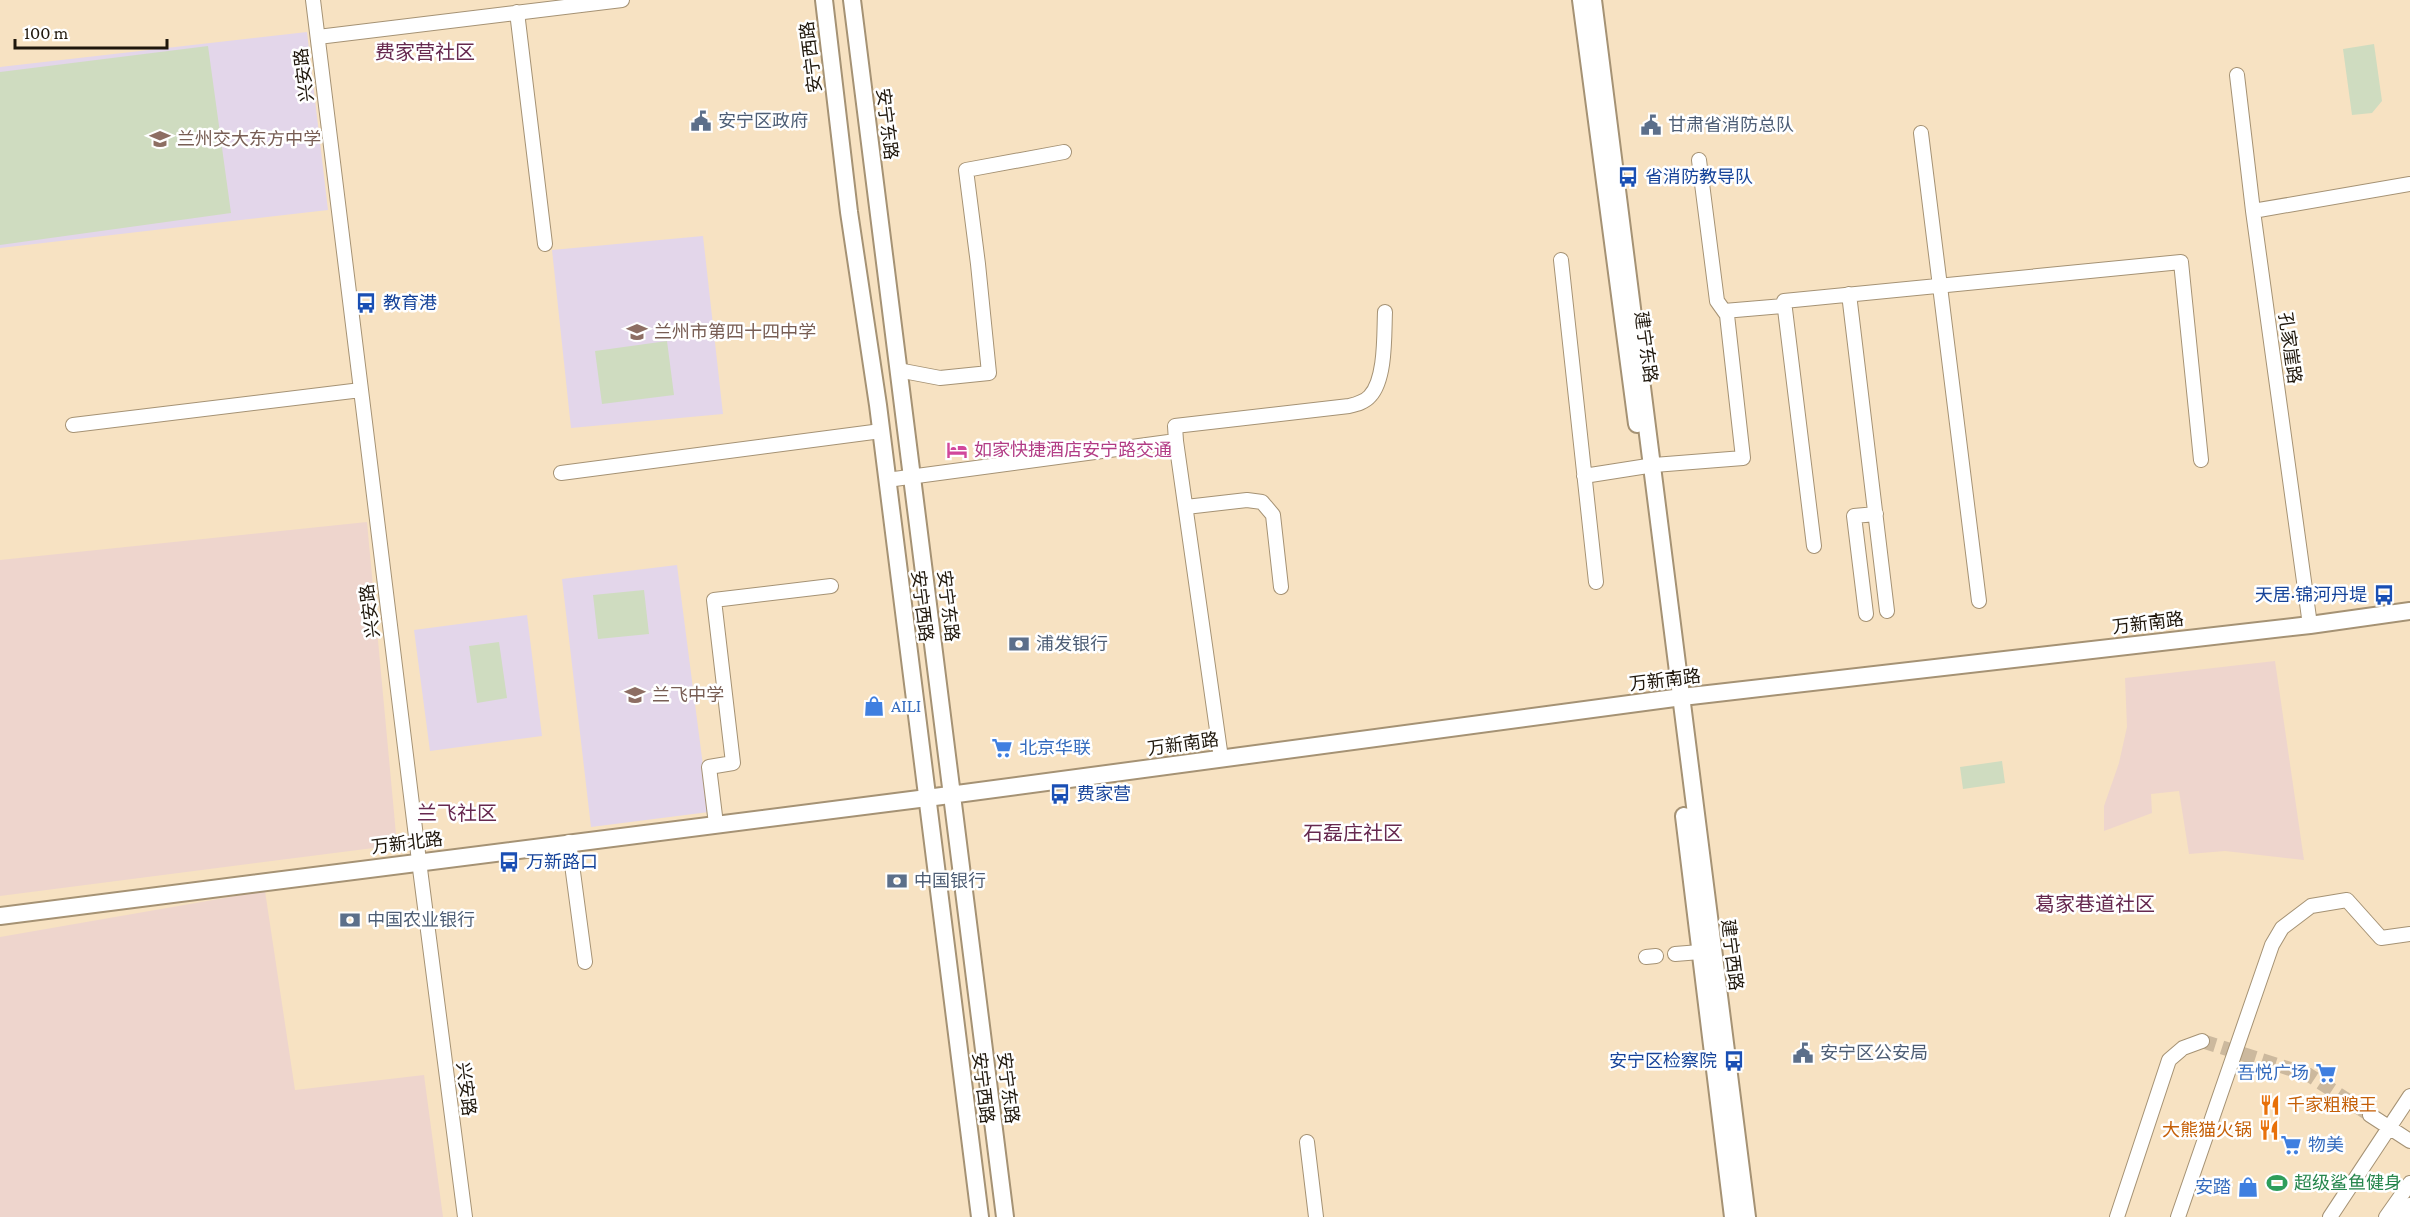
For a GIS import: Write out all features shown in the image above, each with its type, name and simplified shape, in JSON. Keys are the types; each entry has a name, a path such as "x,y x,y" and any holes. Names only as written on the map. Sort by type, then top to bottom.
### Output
{"main road":[{"name":"安宁西路","path":"824,0 849,212 881,431 980,1217"},
{"name":"安宁东路","path":"852,0 1005,1217"},
{"name":"建宁东路","path":"1581,0 1648,466"},
{"name":"建宁东路","path":"1593,0 1676,698"},
{"name":"万新南路","path":"927,798 1676,698 2310,625 2410,611"},
{"path":"2384,615 2410,620"},
{"name":"建宁西路","path":"1676,698 1700,952 1733,1217"},
{"name":"建宁西路","path":"1676,698 1702,874 1747,1217"},
{"name":"万新北路","path":"0,916 927,798"},
{"path":"2402,1217 2410,1206"}],"street":[{"name":"兴安路","path":"313,0 465,1217"},
{"path":"318,37 622,0"},
{"path":"517,12 545,244"},
{"name":"孔家崖路","path":"2237,75 2253,210 2310,625"},
{"path":"1921,133 1979,601"},
{"path":"898,370 940,378 988,373 978,264 966,170 1064,152"},
{"path":"1584,476 1648,466 1743,458 1727,315 1717,301 1699,160"},
{"path":"2253,210 2410,184"},
{"path":"1561,260 1596,582"},
{"path":"1814,546 1784,301 2181,262 2201,460"},
{"path":"1849,294 1887,611"},
{"path":"1724,311 1784,306"},
{"path":"1221,758 1175,426 1361,403 1377,386 1385,312"},
{"path":"73,425 361,390"},
{"path":"561,473 881,431"},
{"path":"887,480 1176,441"},
{"path":"1186,507 1246,500 1262,502 1272,515 1281,587"},
{"path":"1866,614 1854,516 1876,514"},
{"path":"716,824 709,767 733,763 714,600 831,586"},
{"path":"569,842 585,962"},
{"path":"2178,1217 2272,945 2282,928 2311,906 2347,900 2381,938 2410,934"},
{"path":"1675,954 1700,952"},
{"path":"2117,1217 2169,1060 2183,1048 2202,1041"},
{"path":"2331,1217 2410,1096"},
{"path":"2370,1115 2410,1141"},
{"path":"1307,1142 1316,1217"},
{"path":"2386,1217 2410,1183"}],"shaded area":[{"name":"兰州交大东方中学","path":"307,32 328,210 0,248 0,67"},
{"name":"兰州市第四十四中学","path":"703,236 723,414 571,428 552,250"},
{"path":"367,522 397,845 0,896 0,560"},
{"name":"兰飞中学","path":"677,565 709,812 591,827 562,579"},
{"path":"527,615 542,736 430,751 414,630"},
{"path":"2275,661 2304,860 2225,851 2189,854 2179,791 2151,794 2152,813 2104,831 2104,806 2119,763 2127,727 2125,678"},
{"path":"265,891 295,1090 424,1075 443,1217 0,1217 0,937"}],"green space":[{"path":"2374,44 2382,101 2372,113 2352,115 2343,49"},
{"name":"兰州交大东方中学","path":"208,46 231,213 0,245 0,72"},
{"path":"667,341 674,395 602,404 595,351"},
{"path":"644,590 649,634 598,639 593,595"},
{"path":"499,642 507,698 477,703 469,646"},
{"path":"2002,761 2005,783 1963,789 1960,767"}],"tunnel":[{"path":"2202,1041 2309,1075 2370,1115"}],"place":[{"name":"安宁区政府","path":"701,121"},
{"name":"甘肃省消防总队","path":"1651,125"},
{"name":"兰州交大东方中学","path":"160,139"},
{"name":"省消防教导队","path":"1628,177"},
{"name":"教育港","path":"366,303"},
{"name":"兰州市第四十四中学","path":"637,332"},
{"name":"如家快捷酒店安宁路交通","path":"957,450"},
{"name":"天居·锦河丹堤","path":"2384,595"},
{"name":"浦发银行","path":"1019,644"},
{"name":"兰飞中学","path":"635,695"},
{"name":"AILI","path":"874,706"},
{"name":"北京华联","path":"1002,748"},
{"name":"费家营","path":"1060,794"},
{"name":"万新路口","path":"509,862"},
{"name":"中国银行","path":"897,881"},
{"name":"中国农业银行","path":"350,920"},
{"name":"安宁区公安局","path":"1803,1053"},
{"name":"安宁区检察院","path":"1734,1061"},
{"name":"吾悦广场","path":"2326,1073"},
{"name":"千家粗粮王","path":"2270,1105"},
{"name":"大熊猫火锅","path":"2269,1130"},
{"name":"物美","path":"2291,1145"},
{"name":"超级鲨鱼健身","path":"2277,1183"},
{"name":"安踏","path":"2248,1187"}],"district":[{"name":"费家营社区","path":"425,52"},
{"name":"兰飞社区","path":"457,813"},
{"name":"石磊庄社区","path":"1353,833"},
{"name":"葛家巷道社区","path":"2095,904"}]}
